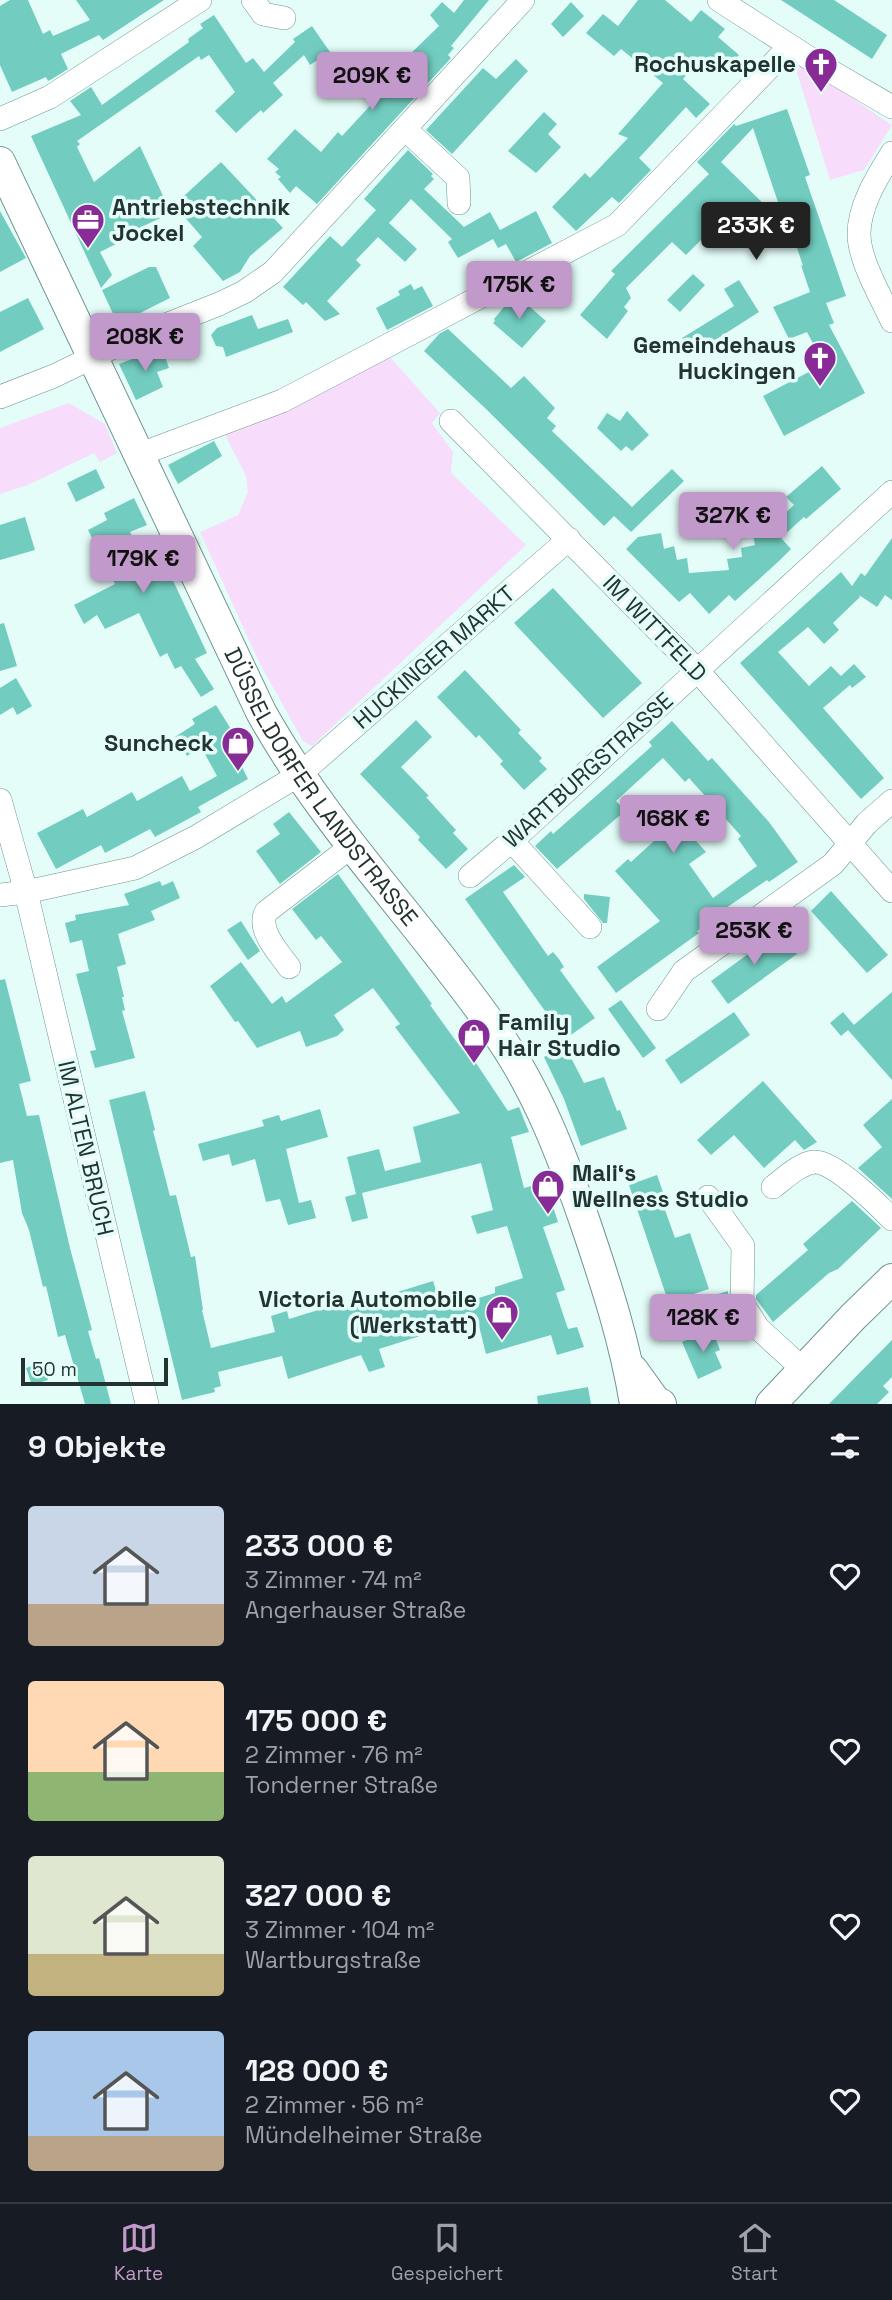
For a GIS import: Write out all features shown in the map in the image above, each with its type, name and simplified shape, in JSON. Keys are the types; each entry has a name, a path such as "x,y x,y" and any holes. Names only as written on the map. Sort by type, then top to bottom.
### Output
{"main road":[{"name":"DÜSSELDORFER LANDSTRASSE","path":"2,171 261,712 299,775 468,993 498,1034 523,1076 560,1153 603,1273 627,1360 635,1404"},
{"path":"771,1404 892,1279"},
{"path":"627,1360 641,1384 656,1402 661,1404"},
{"path":"760,1404 797,1376"}],"street":[{"path":"0,119 50,97 200,0"},
{"path":"253,0 263,14 284,18"},
{"path":"0,397 128,340 219,304 244,292 273,272 523,0"},
{"path":"719,0 892,107"},
{"path":"138,455 282,401 617,225 790,46"},
{"path":"405,129 458,178 459,203"},
{"path":"892,153 868,196 859,234 872,277 892,321"},
{"name":"IM WITTFELD","path":"451,421 697,670 892,891"},
{"name":"WARTBURGSTRASSE","path":"470,876 512,841 892,492"},
{"name":"HUCKINGER MARKT","path":"0,895 26,892 135,867 196,837 299,775 569,539"},
{"name":"IM ALTEN BRUCH","path":"0,800 26,892 147,1404"},
{"path":"658,1009 684,971 832,864 867,823 892,800"},
{"path":"512,841 590,927"},
{"path":"289,967 264,926 263,918 266,912 352,846"},
{"path":"773,1188 796,1169 813,1162 824,1163 860,1187 892,1219"},
{"path":"708,1197 743,1245 742,1303 758,1328 797,1376"}],"shaded area":[{"path":"793,59 892,125 864,170 830,180"},
{"path":"389,356 440,413 432,423 453,452 451,473 526,545 312,746 303,741 259,662 200,532 238,515 248,492 246,476 225,435"},
{"path":"69,403 105,424 117,453 100,462 94,453 28,485 0,494 0,428"}],"building":[{"path":"10,0 28,0 43,34 50,30 53,36 90,20 76,0 164,0 103,40 99,35 61,54 68,69 52,79 48,81 46,77 12,92 0,65 0,6"},
{"path":"464,0 489,0 451,46 454,48 448,55 451,58 317,204 296,186 290,193 278,179 281,177 275,172 279,169 267,159 295,129 321,152 338,132 342,136 406,67 401,63 439,26 430,15 442,2 454,13"},
{"path":"638,0 665,0 691,22 701,10 725,29 718,37 739,55 723,74 702,57 683,79 710,104 696,118 686,107 639,158 651,170 619,203 612,197 576,231 552,207 585,173 590,178 628,138 618,134 663,83 621,49 614,56 586,33 603,14 618,26"},
{"path":"781,0 834,0 887,35 872,59"},
{"path":"571,2 584,16 563,37 551,24"},
{"path":"214,15 246,63 253,58 264,72 295,42 293,39 312,26 330,52 310,65 304,55 273,83 283,95 263,113 261,110 236,133 215,111 235,92 209,55 201,60 199,56 77,141 80,144 77,147 94,182 140,146 171,213 114,240 116,244 100,252 112,275 101,288 31,136 81,115 70,101 91,87 102,105 189,42 188,39 203,28 200,24"},
{"path":"516,59 528,71 452,154 426,130 483,68 496,79"},
{"path":"787,109 810,175 805,177 846,296 826,303 834,323 829,325 865,393 784,436 763,396 824,364 807,332 789,339 773,307 810,292 783,205 780,208 753,128 721,162 775,215 755,240 724,217 686,255 672,242 626,288 631,298 624,307 628,311 607,339 580,315 615,274 611,271 709,174 697,162 734,124 736,126"},
{"path":"544,112 557,124 548,134 561,147 536,173 508,151"},
{"path":"408,150 433,174 431,176 434,179 424,189 464,227 490,212 500,230 536,211 552,243 516,262 506,244 498,248 493,239 458,258 448,242 452,239 411,199 389,223 417,249 405,262 378,237 356,260 361,265 327,301 340,314 325,321 306,302 303,305 283,287 330,236 342,247 376,210 364,199"},
{"path":"221,162 283,228 250,256 240,272 223,281 193,246 202,237 174,205"},
{"path":"0,211 26,258 0,272"},
{"path":"149,267 156,267 170,298 126,320 114,316 102,290"},
{"path":"693,274 705,285 680,312 667,300"},
{"path":"739,280 759,312 698,351 682,338 734,306 724,289"},
{"path":"411,284 414,290 422,286 433,306 387,330 376,308 400,295 398,291"},
{"path":"515,294 546,321 522,348 493,323"},
{"path":"28,298 44,329 0,352 0,312"},
{"path":"252,315 258,329 288,319 293,332 226,357 223,347 216,346 211,335 217,328"},
{"path":"448,329 511,388 524,376 555,408 547,418 556,426 552,431 632,507 672,469 684,481 631,532 614,516 604,526 424,351 439,334"},
{"path":"162,348 169,368 157,372 163,387 136,400 119,364"},
{"path":"627,411 649,435 632,451 626,446 621,451 597,428 607,413 620,421"},
{"path":"214,441 222,456 178,484 168,465"},
{"path":"822,466 841,489 781,538 791,549 779,561 735,601 729,595 709,614 690,593 679,602 626,549 638,537 661,533 664,549 674,546 677,560 687,558 689,573 729,570 727,559 742,557 741,548 755,545 753,535 763,534 794,505 786,497"},
{"path":"96,469 105,488 76,502 67,483"},
{"path":"134,498 147,525 130,532 153,580 169,572 207,653 195,659 214,689 201,697 181,666 175,669 167,653 160,657 139,613 105,629 97,615 84,624 74,605 115,584 88,530 107,520 104,513"},
{"path":"25,517 35,550 0,560 0,525"},
{"path":"892,538 892,600 885,595 877,607 859,595 833,623 839,630 824,644 808,627 778,652 809,686 831,666 841,676 854,664 866,677 852,688 850,685 823,708 884,778 861,799 740,663 841,572 852,586 861,573 865,576"},
{"path":"553,588 642,683 603,718 514,623"},
{"path":"4,623 17,666 0,671 0,624"},
{"path":"465,670 521,730 518,733 542,758 539,761 547,769 524,790 500,764 503,761 479,735 476,738 437,697"},
{"path":"16,678 32,706 17,715 13,707 0,715 0,688"},
{"path":"216,705 242,747 234,751 248,779 198,807 201,812 155,837 150,829 105,853 101,845 56,869 37,833 83,809 87,817 132,792 137,801 182,776 190,791 217,776 201,747 187,756 175,737 195,724 192,719"},
{"path":"416,720 432,737 401,767 429,796 426,797 456,830 453,833 468,849 446,869 418,840 420,837 360,774"},
{"path":"672,721 708,761 712,758 769,822 798,862 726,908 728,910 697,931 699,933 616,993 597,967 660,921 615,871 628,859 631,862 677,820 706,852 689,864 713,898 757,866 738,839 741,836 689,778 685,782 663,758 616,801 625,811 557,869 535,846 551,831 553,834 652,746 649,742"},
{"path":"289,812 321,852 280,884 256,851 280,834 273,824"},
{"path":"514,865 525,877 503,892 548,956 553,952 559,959 564,967 560,970 595,1018 565,1039 465,899"},
{"path":"338,874 453,1037 463,1050 466,1048 508,1111 519,1107 529,1132 511,1137 524,1188 545,1182 558,1222 543,1227 565,1290 556,1293 568,1329 577,1327 584,1347 557,1355 551,1335 486,1354 477,1318 379,1349 385,1367 369,1372 361,1355 288,1379 282,1356 218,1372 221,1386 214,1388 215,1392 182,1400 109,1100 145,1091 170,1196 176,1195 191,1257 195,1256 202,1310 211,1348 275,1332 271,1316 287,1311 289,1319 341,1303 343,1309 433,1281 442,1309 495,1293 495,1287 523,1278 507,1226 477,1234 471,1216 493,1210 481,1163 362,1193 368,1218 352,1222 345,1197 356,1194 347,1157 379,1149 385,1171 421,1162 413,1127 460,1113 395,1027 400,1024 373,988 334,1015 344,1030 337,1036 306,1047 300,1031 257,1048 210,986 241,962 272,1004 282,996 286,1003 342,962 321,936 316,940 292,909"},
{"path":"160,881 162,886 173,881 180,898 151,911 155,920 118,934 126,964 117,967 124,997 125,1010 122,1011 135,1058 95,1068 90,1051 96,1050 76,974 89,971 82,940 70,943 65,923 76,920 75,915 129,905 124,894"},
{"path":"831,891 888,955 867,973 811,911"},
{"path":"584,894 610,897 607,923 603,923 584,899"},
{"path":"241,921 260,951 248,960 227,930"},
{"path":"780,931 797,954 728,1004 711,981"},
{"path":"5,979 31,1081 19,1084 27,1116 39,1115 92,1330 88,1331 96,1359 99,1358 111,1404 85,1404 65,1335 58,1337 46,1286 43,1287 22,1213 13,1160 0,1163 0,980"},
{"path":"892,992 892,1080 848,1030"},
{"path":"621,1000 656,1048 643,1058 608,1009"},
{"path":"734,1012 750,1035 681,1084 665,1060"},
{"path":"843,1012 854,1025 841,1036 830,1023"},
{"path":"565,1046 584,1083 604,1077 627,1129 581,1146 564,1099 544,1057"},
{"path":"763,1081 817,1142 804,1150 795,1140 764,1168 734,1135 711,1155 697,1140"},
{"path":"892,1099 892,1199 858,1168 882,1147 863,1125"},
{"path":"320,1109 328,1137 286,1149 299,1203 311,1200 316,1218 288,1225 280,1199 266,1202 255,1159 232,1166 229,1154 203,1161 198,1144 264,1126 262,1120 279,1115 281,1121"},
{"path":"657,1175 675,1238 690,1233 709,1289 678,1299 676,1295 667,1298 629,1185"},
{"path":"852,1201 881,1228 838,1269 829,1273 773,1322 756,1299 756,1295 808,1250 803,1244"},
{"path":"728,1291 728,1304 737,1320 716,1328 705,1298"},
{"path":"712,1329 720,1350 715,1352 722,1368 698,1379 682,1342"},
{"path":"892,1340 892,1377 883,1386 889,1392 877,1404 829,1404"},
{"path":"42,1363 48,1380 32,1385 26,1368"},
{"path":"588,1387 591,1404 538,1404 537,1396"}],"place":[{"name":"Rochuskapelle","path":"821,94"},
{"name":"Antriebstechnik Jockel","path":"88,250"},
{"name":"Gemeindehaus Huckingen","path":"820,388"},
{"name":"Suncheck","path":"238,773"},
{"name":"Family Hair Studio","path":"474,1065"},
{"name":"Mali‘s Wellness Studio","path":"548,1216"},
{"name":"Victoria Automobile (Werkstatt)","path":"502,1342"}]}
